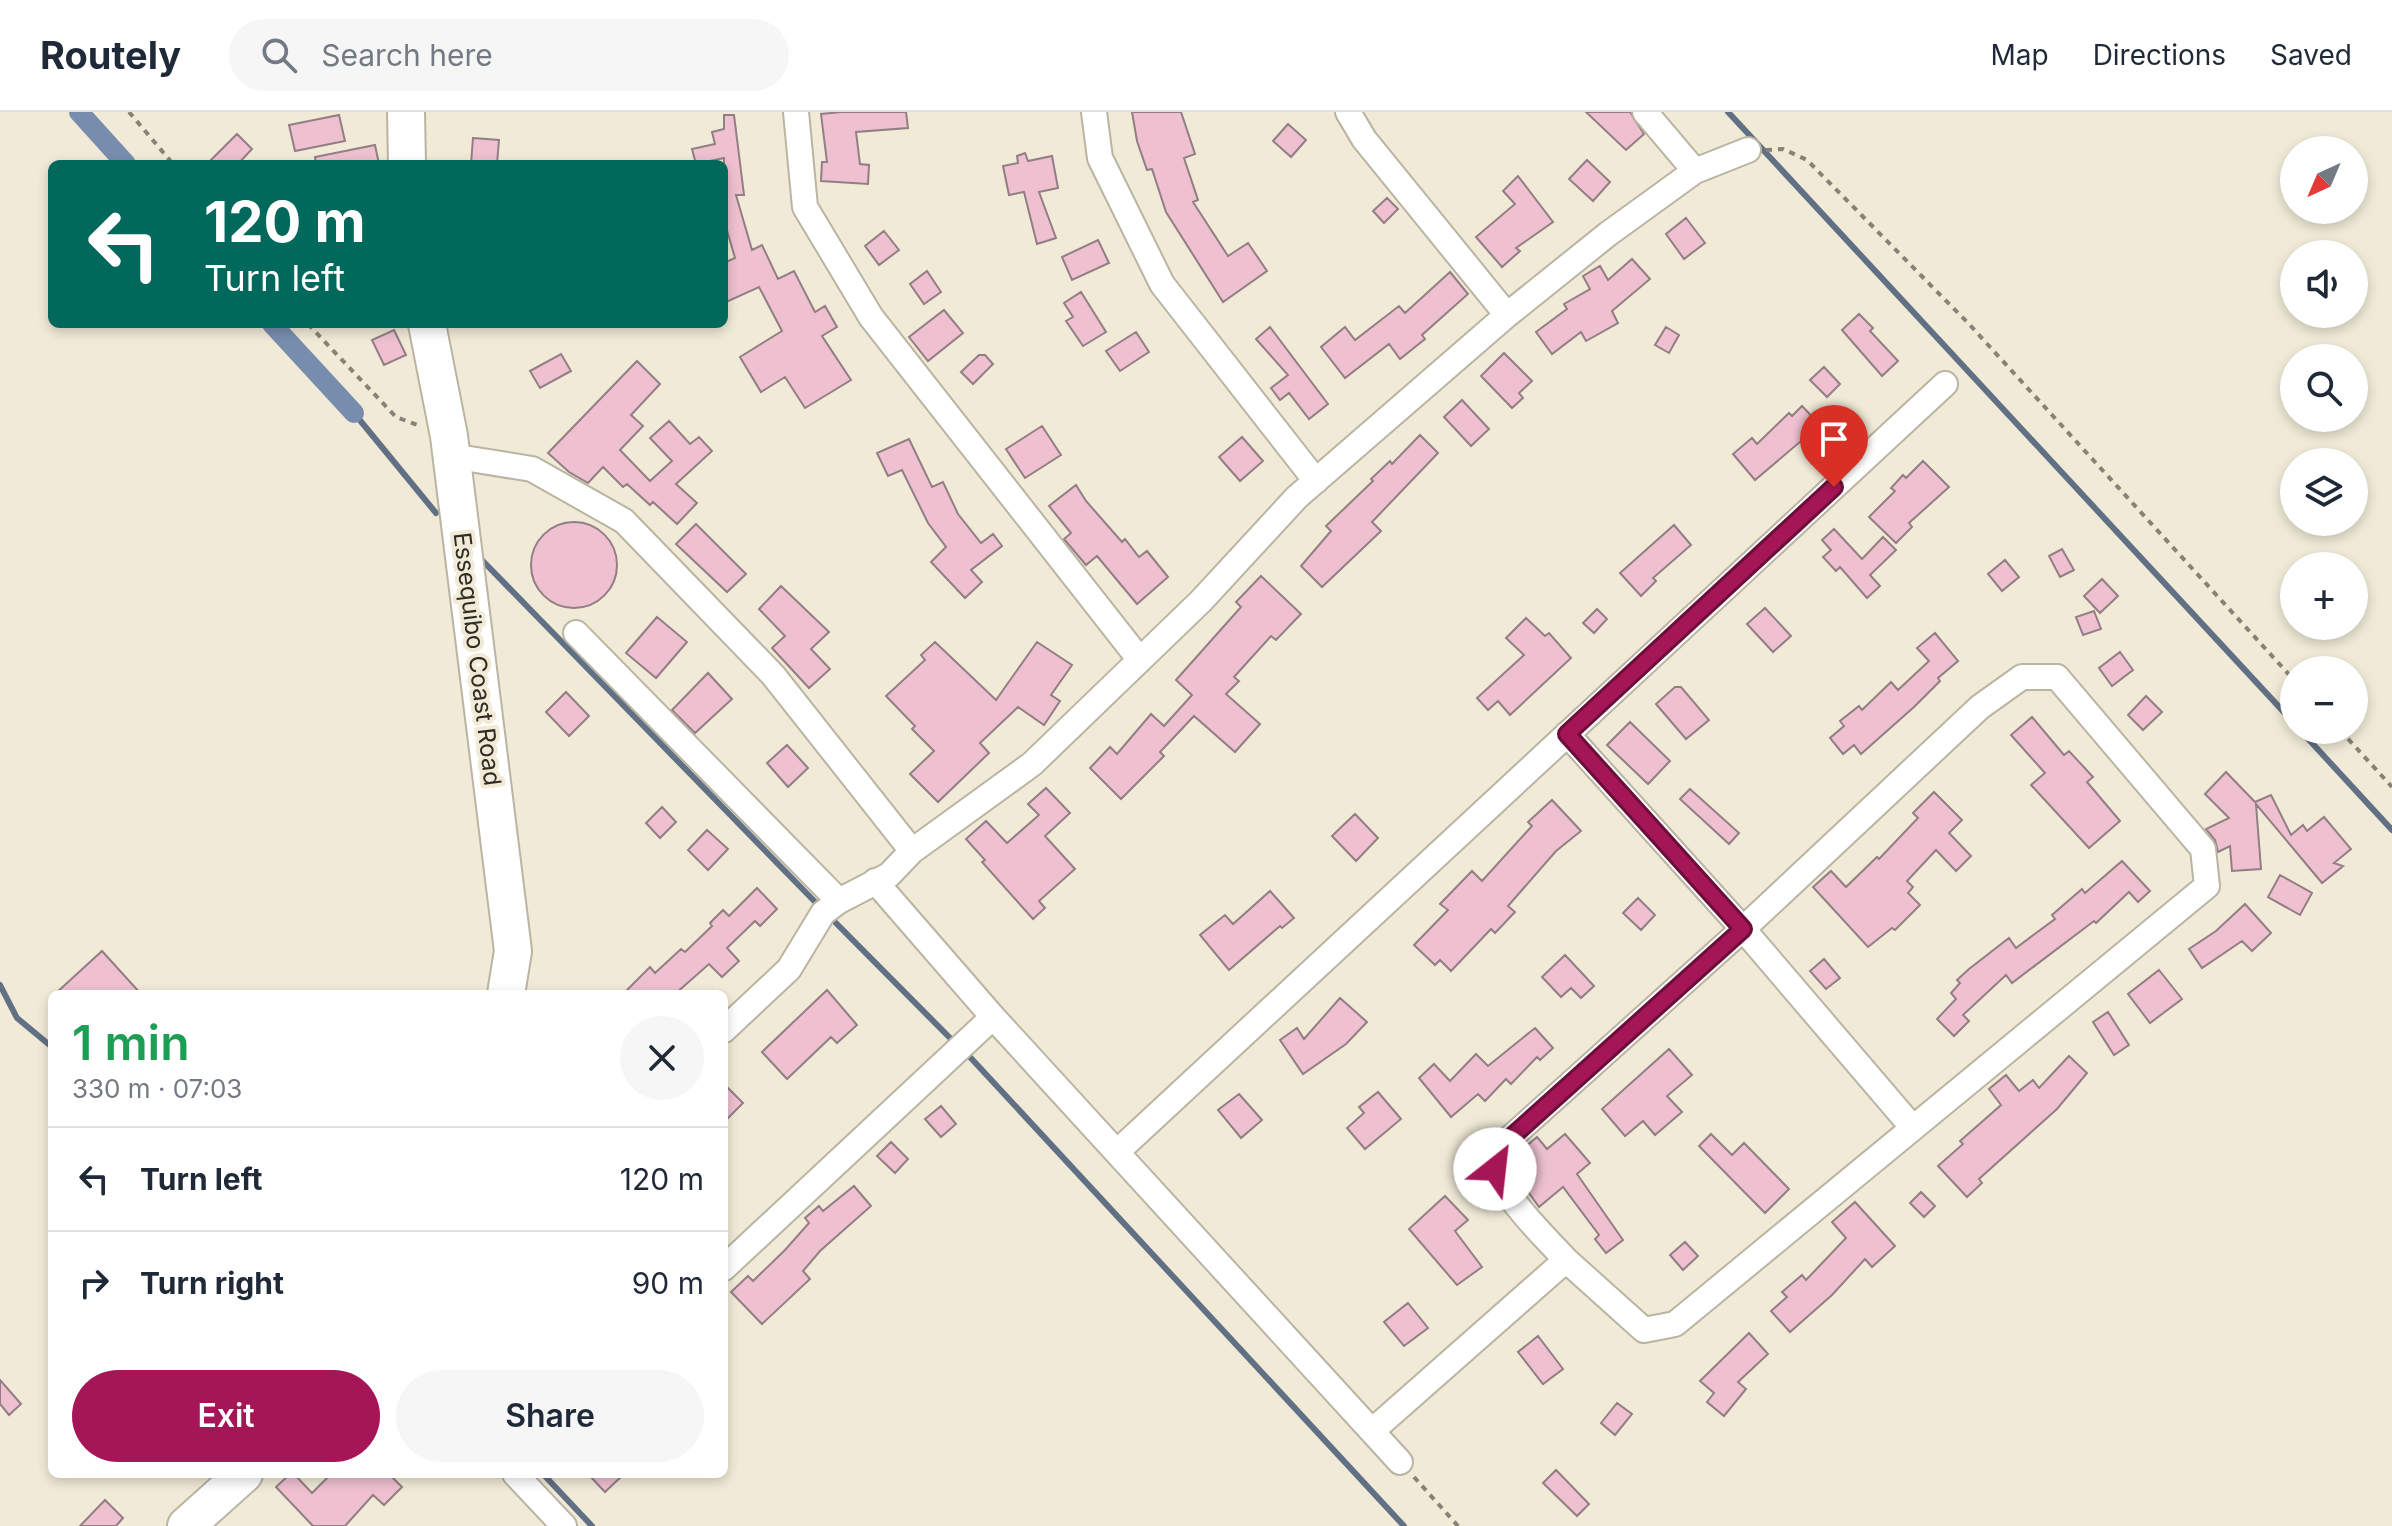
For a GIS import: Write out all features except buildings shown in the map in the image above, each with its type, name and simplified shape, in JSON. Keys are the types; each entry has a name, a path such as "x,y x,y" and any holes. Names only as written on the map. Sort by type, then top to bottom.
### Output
{"main road":[{"path":"406,112 407,160"},
{"name":"Essequibo Coast Road","path":"428,328 450,446 513,951 507,990"},
{"path":"186,1526 240,1478"}],"street":[{"path":"796,112 805,207 871,317 1140,660"},
{"path":"1094,112 1100,158 1162,284 1316,481"},
{"path":"1348,112 1364,139 1507,315"},
{"path":"1645,112 1695,171"},
{"path":"728,1026 789,969 823,913 839,901 889,875 912,851 1032,764 1140,660 1316,481 1507,315 1695,171 1748,150"},
{"path":"1118,1151 1945,384"},
{"path":"450,446 532,469 624,521 773,675 912,851"},
{"path":"576,633 839,901"},
{"path":"2022,677 2057,677 2203,849 2207,886 1913,1128 1675,1324 1644,1330 1566,1260 1515,1202 1495,1169 1497,1150 1743,929 1980,707 2022,677"},
{"path":"1567,734 1743,929 1913,1128"},
{"path":"875,881 993,1017 1400,1462"},
{"path":"728,1264 993,1017"},
{"path":"1372,1431 1566,1260"},
{"path":"519,1478 564,1526"}],"path":[{"path":"129,112 170,160"},
{"path":"1783,149 1807,160 1969,324 2280,665"},
{"path":"312,328 396,417 450,446"},
{"path":"2353,744 2392,787"},
{"path":"1400,1462 1458,1526"}],"waterway":[{"path":"79,112 122,160"},
{"path":"1728,112 2280,708"},
{"path":"276,328 354,413"},
{"path":"354,413 436,513"},
{"path":"477,555 821,908"},
{"path":"2313,744 2392,830"},
{"path":"829,916 953,1041"},
{"path":"0,985 17,1018 48,1044"},
{"path":"969,1056 1404,1526"},
{"path":"547,1478 592,1526"}],"route":[{"path":"1495,1169 1497,1150 1743,929 1567,734 1834,487"}]}
